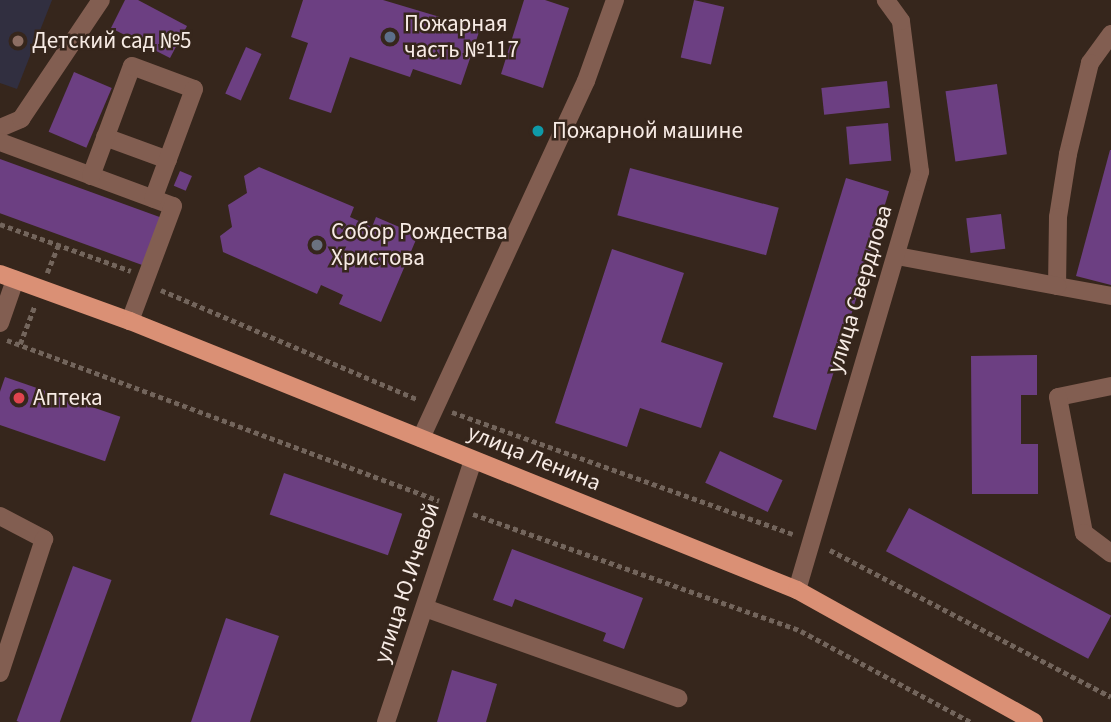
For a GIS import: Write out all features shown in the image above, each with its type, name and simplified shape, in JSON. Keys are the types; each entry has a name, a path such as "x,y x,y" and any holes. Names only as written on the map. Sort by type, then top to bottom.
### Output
{"main road":[{"name":"улица Ленина","path":"8,277 130,321 797,590 1026,720"}],"street":[{"path":"0,128 21,120 101,0"},
{"path":"421,438 586,82 615,0"},
{"name":"улица Свердлова","path":"797,590 814,542 834,461 920,172 901,21 886,0"},
{"path":"1057,286 1058,217 1068,154 1090,63 1111,34"},
{"path":"91,176 132,66 194,89 153,199"},
{"path":"105,137 168,160"},
{"path":"0,142 173,206 130,321"},
{"path":"897,256 1111,296"},
{"path":"0,323 8,277"},
{"path":"1111,386 1058,397 1084,533 1111,553"},
{"name":"улица Ю.Ичевой","path":"386,722 473,460"},
{"path":"0,516 44,539 0,673"},
{"path":"425,608 678,698"}],"path":[{"path":"0,224 146,277 156,288 435,406 814,542 1111,697"},
{"path":"0,337 801,631 971,722"}],"shaded area":[{"name":"Детский сад №5","path":"0,0 52,0 17,89 0,83"}],"building":[{"path":"125,0 138,0 187,26 170,58 111,28"},
{"path":"303,0 383,0 480,29 461,85 413,69 410,77 350,57 331,113 289,99 308,43 291,37"},
{"path":"524,0 545,0 569,8 543,88 501,74"},
{"path":"694,0 724,7 711,64 681,57"},
{"path":"246,47 262,54 241,101 225,94"},
{"path":"74,72 112,88 86,148 49,132"},
{"path":"887,81 890,108 824,115 821,88"},
{"path":"997,84 1007,154 955,162 946,91"},
{"path":"888,123 891,161 849,165 846,127"},
{"path":"1111,150 1111,285 1076,276"},
{"path":"0,159 162,218 144,266 0,213"},
{"name":"Собор Рождества Христова","path":"259,167 354,207 350,217 372,227 376,217 418,235 381,322 339,304 343,295 321,285 317,294 223,252 220,236 232,227 228,205 247,193 244,176"},
{"path":"630,168 779,208 766,255 617,215"},
{"path":"180,171 192,176 186,191 174,186"},
{"path":"846,178 889,191 816,430 773,417"},
{"path":"1001,214 1005,249 971,253 966,218"},
{"path":"612,249 684,273 661,342 723,363 701,428 640,408 627,447 555,423"},
{"path":"1037,355 1037,395 1021,395 1021,444 1038,444 1038,494 972,494 971,356"},
{"path":"5,377 120,417 105,461 0,425 0,392"},
{"path":"720,451 783,480 768,512 705,483"},
{"path":"284,473 402,514 388,555 270,515"},
{"path":"909,508 1111,615 1088,659 886,551"},
{"path":"512,549 643,598 624,649 603,641 606,633 515,599 512,607 493,600"},
{"path":"73,566 112,580 60,722 17,721"},
{"path":"226,618 279,636 250,722 191,722"},
{"path":"452,670 497,684 486,722 437,722"}],"place":[{"name":"Пожарная часть №117","path":"390,37"},
{"name":"Детский сад №5","path":"18,41"},
{"name":"Пожарной машине","path":"538,131"},
{"name":"Собор Рождества Христова","path":"317,245"},
{"name":"Аптека","path":"19,398"}]}
